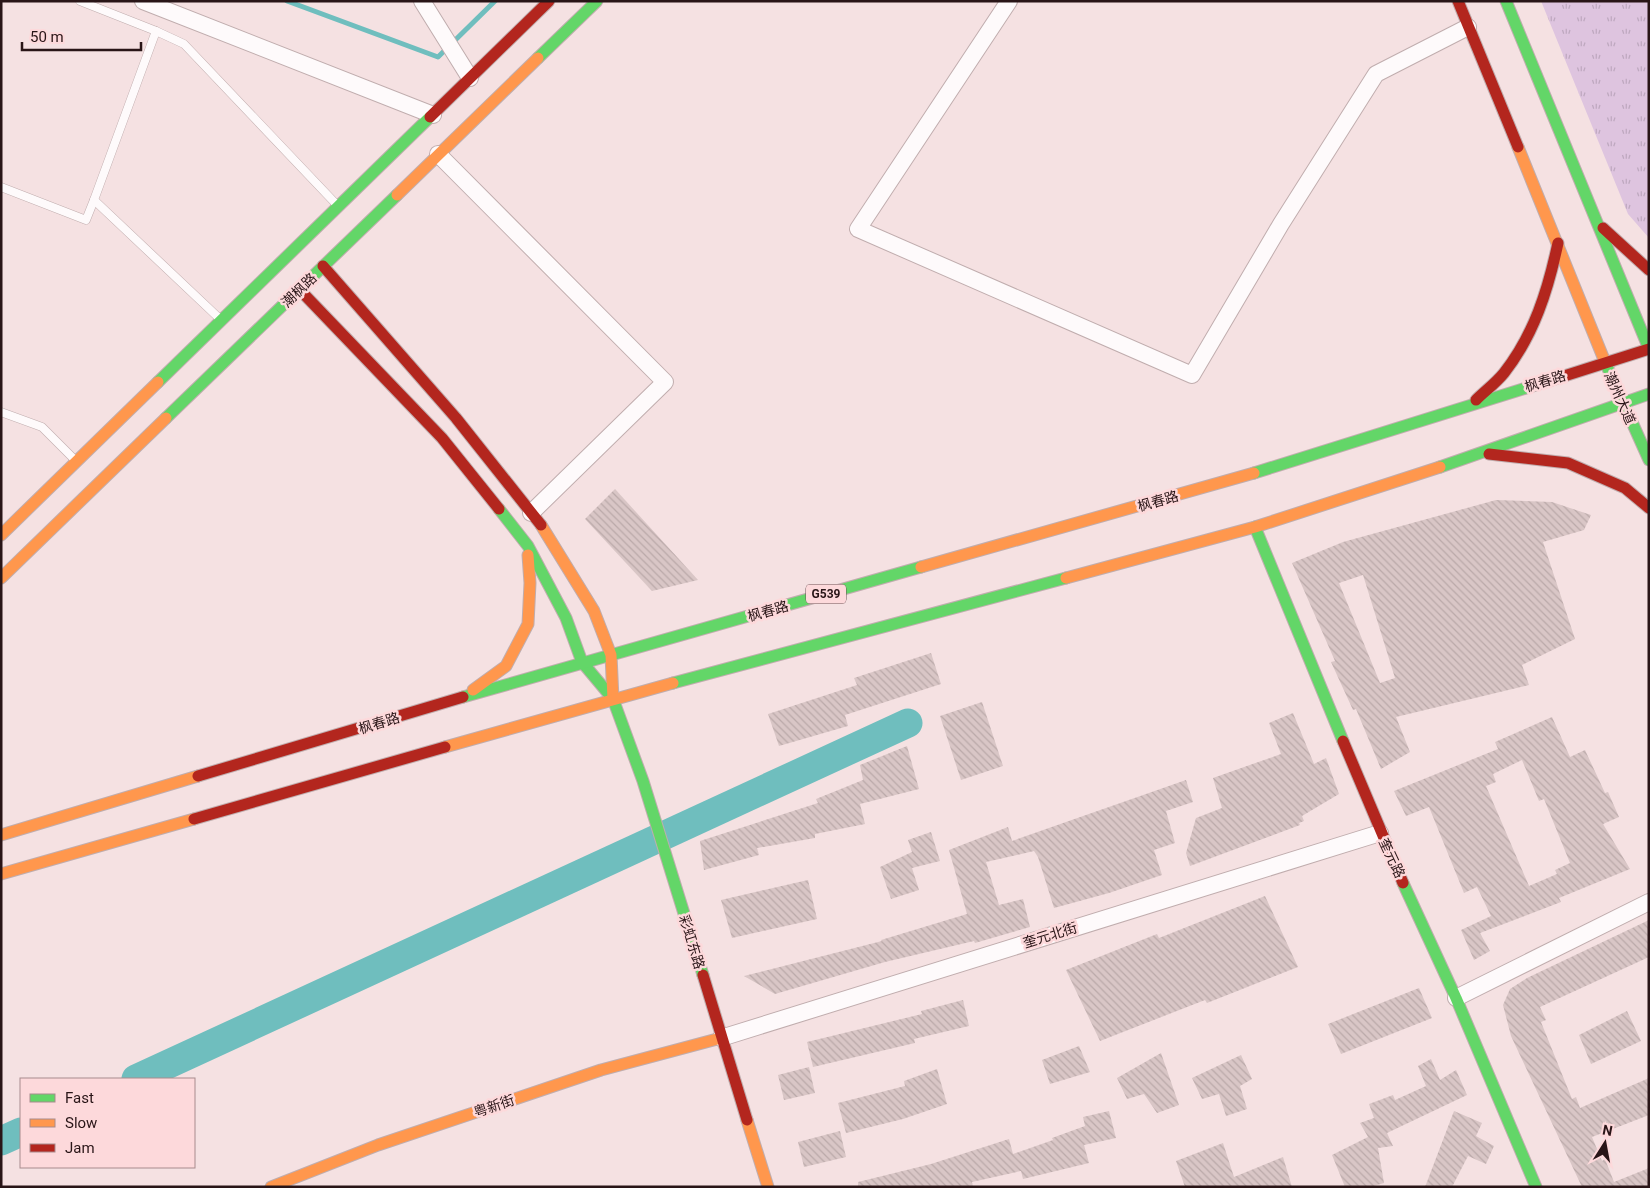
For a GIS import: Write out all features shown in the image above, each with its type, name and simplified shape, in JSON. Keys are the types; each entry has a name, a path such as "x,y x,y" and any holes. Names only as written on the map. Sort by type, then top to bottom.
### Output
{"main road":[{"path":"1,535 549,1"},
{"name":"潮枫路","path":"1,578 597,1"},
{"name":"潮州大道","path":"1458,1 1622,404 1649,460"},
{"path":"1506,1 1649,349"},
{"path":"1599,224 1649,270"},
{"path":"1470,405 1503,374 1526,340 1548,289 1558,243"},
{"path":"323,266 456,418 531,512 594,611 611,655 613,700"},
{"path":"299,289 442,438 528,546 566,618 582,662 613,700"},
{"name":"枫春路","path":"1,835 582,662 1232,480 1649,349"},
{"path":"1,874 613,700 1255,527 1482,454 1649,394"},
{"path":"1482,454 1568,463 1625,488 1649,508"},
{"name":"奎元路","path":"1255,527 1380,832 1456,998 1536,1187"},
{"path":"462,698 506,666 528,624 530,583 528,546"},
{"name":"彩虹东路","path":"613,700 643,780 768,1187"},
{"name":"粤新街","path":"271,1187 378,1145 600,1070 721,1038"}],"street":[{"path":"143,1 433,115"},
{"path":"422,1 470,78"},
{"path":"1009,1 858,229 1192,375 1282,224 1376,74 1468,27"},
{"path":"438,154 665,382 531,512"},
{"name":"奎元北街","path":"721,1038 1380,832"},
{"path":"1456,998 1649,902"}],"lane":[{"path":"80,1 184,44 338,206"},
{"path":"1,187 86,220 156,31"},
{"path":"94,200 221,320"},
{"path":"1,412 42,427 76,462"}],"green space":[{"path":"1541,1 1649,1 1649,238 1628,214"}],"building":[{"path":"615,489 698,580 652,591 585,519"},
{"path":"1496,500 1552,502 1591,515 1584,530 1543,542 1575,639 1522,665 1529,685 1396,717 1410,752 1381,769 1356,709 1353,710 1331,662 1335,661 1292,563 1343,542","holes":["1363,575 1395,678 1380,683 1339,583"]},
{"path":"931,653 941,684 845,715 848,726 779,746 768,714 857,685 854,678"},
{"path":"982,702 1003,766 961,780 940,716"},
{"path":"1293,713 1314,764 1326,758 1339,794 1302,816 1304,821 1299,823 1300,825 1190,866 1186,853 1196,818 1222,808 1213,778 1281,754 1269,723"},
{"path":"1552,717 1570,757 1585,750 1605,793 1608,792 1619,817 1603,824 1630,869 1559,898 1561,902 1480,933 1490,951 1474,960 1461,930 1491,916 1477,887 1464,893 1429,807 1406,816 1394,791 1498,749 1495,742","holes":["1522,760 1539,801 1544,799 1570,863 1555,870 1557,874 1529,886 1486,786 1496,782 1493,774"]},
{"path":"907,746 919,789 860,804 865,824 815,834 815,838 757,848 759,855 704,870 700,841 818,803 816,799 863,780 860,765"},
{"path":"1186,780 1193,802 1166,811 1175,843 1154,850 1162,875 1109,893 1054,908 1038,857 1034,851 986,862 999,905 1023,899 1030,927 975,943 974,941 885,962 775,994 744,976 882,941 967,914 949,850 1008,827 1012,841"},
{"path":"931,832 940,861 912,868 919,890 891,899 880,867 912,852 908,840"},
{"path":"808,880 817,919 732,938 721,900"},
{"path":"1265,896 1298,967 1207,1003 1205,1000 1100,1041 1066,970 1157,934 1159,938"},
{"path":"1649,920 1649,957 1540,1007 1546,1020 1541,1022 1572,1099 1576,1097 1580,1108 1649,1078 1649,1115 1592,1137 1602,1161 1605,1159 1614,1182 1649,1168 1649,1187 1582,1187 1511,1036 1503,1005 1510,989 1527,978"},
{"path":"1419,988 1432,1018 1341,1054 1328,1024"},
{"path":"963,1000 969,1026 914,1039 915,1043 813,1067 807,1042 922,1014 921,1011"},
{"path":"1627,1011 1641,1041 1591,1064 1579,1035"},
{"path":"1079,1046 1090,1072 1050,1084 1042,1060"},
{"path":"1161,1053 1179,1105 1157,1113 1144,1094 1127,1099 1117,1078"},
{"path":"1241,1055 1252,1079 1240,1086 1247,1109 1226,1116 1219,1094 1202,1099 1192,1078"},
{"path":"1431,1059 1440,1080 1456,1070 1467,1095 1387,1133 1393,1146 1378,1148 1384,1183 1370,1187 1345,1187 1332,1155 1368,1137 1360,1123 1374,1118 1369,1104 1393,1095 1395,1100 1426,1086 1418,1066"},
{"path":"809,1067 815,1093 784,1100 778,1075"},
{"path":"937,1069 947,1104 903,1119 846,1133 838,1103 905,1086 904,1081"},
{"path":"1109,1111 1116,1138 1084,1145 1089,1163 1023,1179 1021,1171 972,1182 973,1187 858,1187 858,1182 931,1164 1009,1139 1013,1154 1085,1126 1083,1117"},
{"path":"1454,1111 1482,1123 1476,1136 1494,1146 1486,1164 1468,1156 1452,1187 1425,1187"},
{"path":"840,1131 846,1157 804,1167 798,1142"},
{"path":"1223,1143 1234,1177 1283,1157 1292,1187 1185,1187 1176,1161"}],"waterway":[{"path":"287,1 438,57 495,1"},
{"path":"138,1078 908,723"},
{"path":"1,1141 20,1132"}],"traffic: fast":[{"path":"538,58 597,1"},
{"path":"1506,1 1649,349"},
{"path":"158,382 430,117"},
{"path":"166,418 397,195"},
{"path":"1605,362 1649,460"},
{"path":"1254,473 1561,377"},
{"path":"1440,467 1649,394"},
{"path":"499,509 528,546 566,618 582,662 613,699 643,781 703,975"},
{"path":"1255,527 1343,741"},
{"path":"463,697 921,567"},
{"path":"673,683 1066,578"},
{"path":"1403,883 1456,998 1536,1187"}],"traffic: slow":[{"path":"397,195 538,58"},
{"path":"1518,147 1605,362"},
{"path":"1,535 158,382"},
{"path":"1,578 166,418"},
{"path":"1066,578 1255,527 1440,467"},
{"path":"921,567 1254,473"},
{"path":"541,525 594,611 611,655 613,699"},
{"path":"473,690 506,666 528,624 530,583 528,555"},
{"path":"445,747 673,683"},
{"path":"1,835 198,776"},
{"path":"1,874 194,819"},
{"path":"271,1187 378,1145 601,1070 721,1038"},
{"path":"747,1120 768,1187"}],"traffic: jam":[{"path":"430,117 549,1"},
{"path":"1458,1 1518,147"},
{"path":"1603,228 1649,270"},
{"path":"1476,400 1504,373 1532,328 1550,278 1558,243"},
{"path":"323,266 456,418 541,525"},
{"path":"299,289 442,438 499,509"},
{"path":"1561,377 1649,349"},
{"path":"1489,454 1568,463 1625,488 1649,508"},
{"path":"198,776 463,697"},
{"path":"1343,741 1403,883"},
{"path":"194,819 445,747"},
{"path":"703,975 747,1120"}]}
